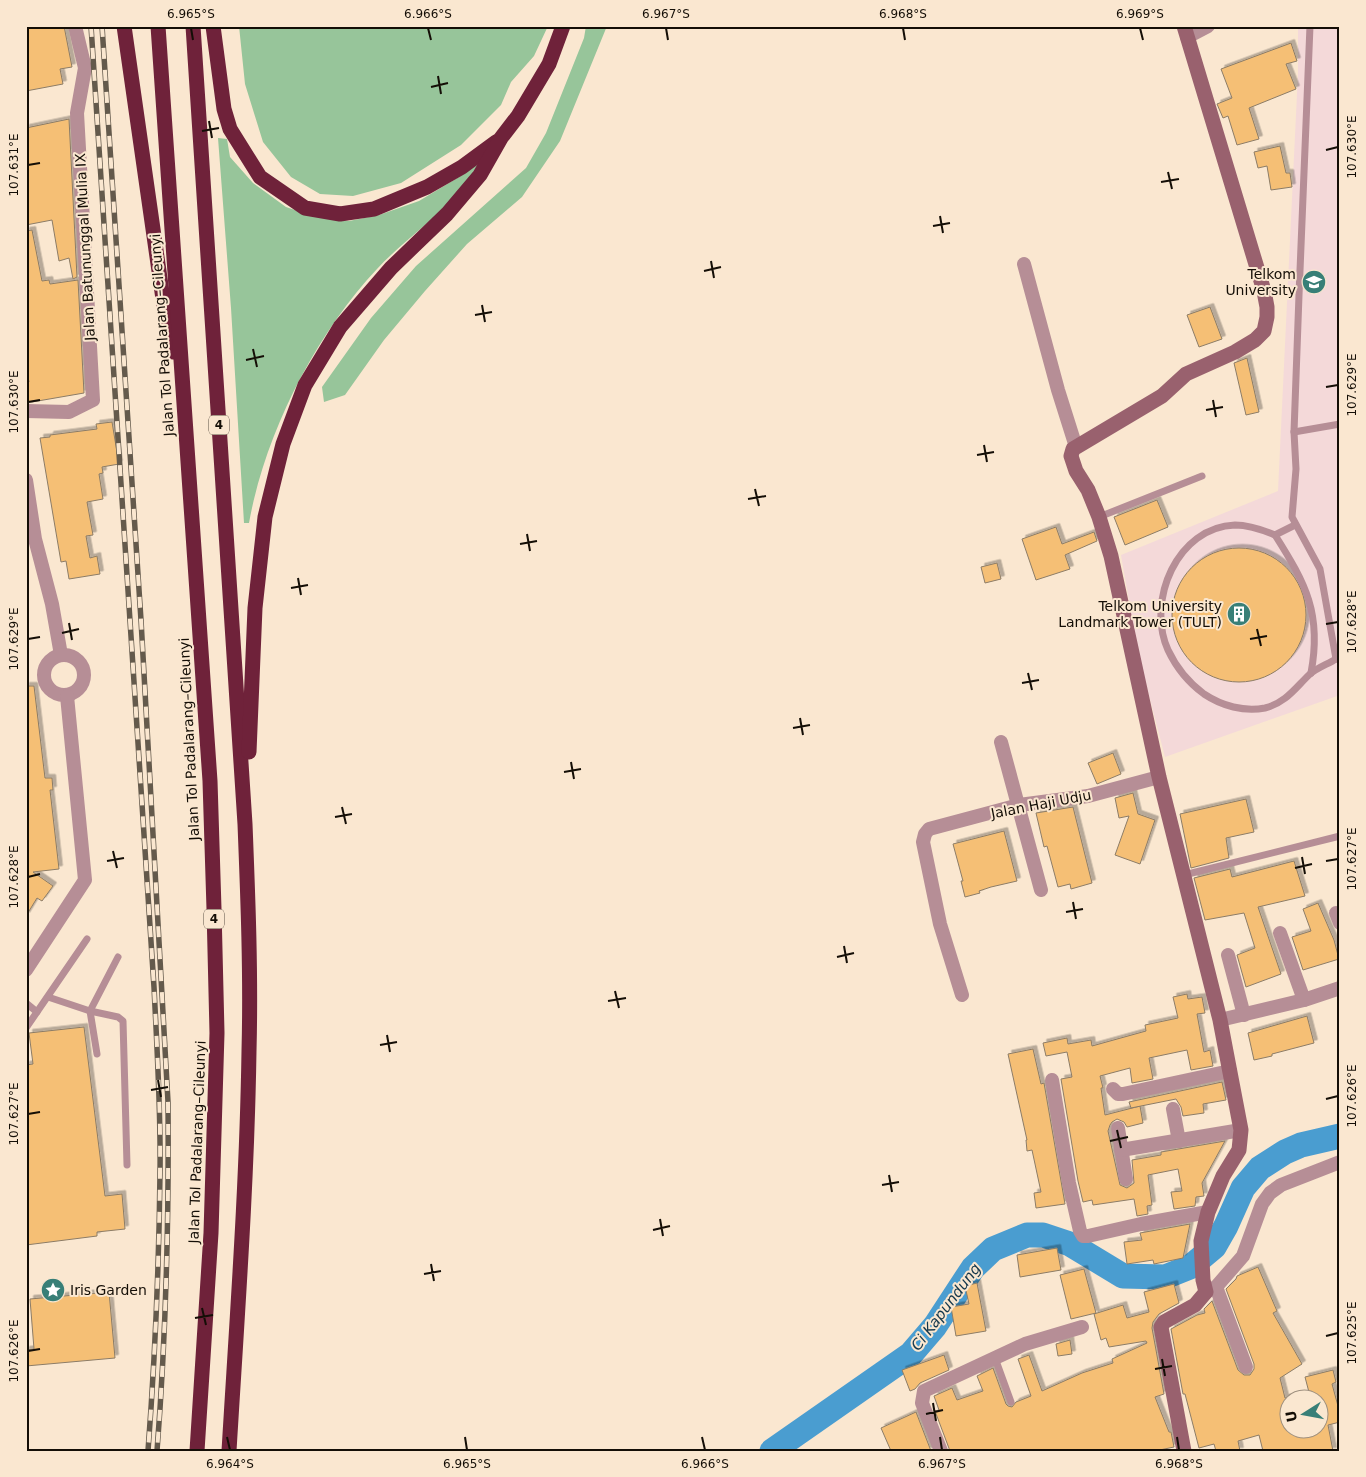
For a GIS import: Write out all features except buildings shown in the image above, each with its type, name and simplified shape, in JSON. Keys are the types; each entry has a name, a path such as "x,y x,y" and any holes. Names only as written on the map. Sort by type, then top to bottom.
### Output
{"highway":[{"path":"124,26 168,334 182,387"},
{"name":"Jalan Tol Padalarang–Cileunyi","path":"158,26 210,781 216,1023 211,1233 197,1451"},
{"name":"4","path":"193,26 245,824 249,938 250,1050 242,1245 228,1451"},
{"path":"213,26 224,109 230,129 260,177 305,208 340,214 374,209 427,187 462,167 501,138"},
{"path":"245,824 255,608 265,518 283,444 305,385 340,327 391,268 446,214 480,175 501,138 518,116 549,64 563,26"}],"street":[{"name":"Jalan Batununggal Mulia IX","path":"26,411 69,412 93,400 78,113 85,68 75,26"},
{"path":"1208,26 1185,32 1264,291 1267,307 1264,331 1255,340 1235,352 1186,374 1162,396 1076,447 1072,452 1072,462 1099,517 1111,556 1159,777 1220,1020 1230,1071 1241,1130 1239,1150 1224,1176 1208,1212 1200,1241 1209,1286 1246,1367"},
{"path":"1024,264 1058,390 1076,447"},
{"path":"26,480 31,539 52,603 61,655"},
{"path":"61,655 74,657 79,661 84,672 82,685 73,694 67,696 54,693 45,684 44,678 46,665 50,660 61,655"},
{"path":"26,970 85,880 67,696"},
{"path":"1001,742 1041,890"},
{"name":"Jalan Haji Udju","path":"962,995 940,924 923,842 925,834 929,829 1019,805 1088,796 1159,777"},
{"path":"1280,933 1304,1000"},
{"path":"1228,955 1244,1015"},
{"path":"1220,1020 1304,1000 1340,988"},
{"path":"1113,1089 1118,1094 1123,1094 1230,1071"},
{"path":"1052,1080 1069,1183 1080,1231 1083,1236 1208,1212"},
{"path":"1173,1109 1179,1141"},
{"path":"1118,1128 1126,1178"},
{"path":"1121,1150 1241,1130"},
{"path":"1184,1451 1161,1328 1164,1322 1195,1305 1209,1286 1243,1256 1262,1204 1270,1193 1281,1185 1340,1162"},
{"path":"941,1451 922,1403 924,1391 1025,1344 1082,1327"}],"lane":[{"path":"1310,26 1294,432 1296,469 1292,517 1320,569 1338,659 1311,673 1286,699 1268,707 1250,710 1231,707 1210,698 1194,686 1180,670 1168,649 1162,626 1161,600 1166,582 1174,567 1191,542 1207,532 1235,525 1275,534 1299,573 1309,599 1315,636 1311,673"},
{"path":"1294,432 1340,424"},
{"path":"1099,517 1202,476"},
{"path":"1275,534 1295,525"},
{"path":"1184,875 1340,836"},
{"path":"26,1028 87,939"},
{"path":"97,1054 90,1011 118,957"},
{"path":"48,997 90,1011 118,1017 123,1021 126,1165"},
{"path":"26,1003 38,1012"},
{"path":"995,1358 1011,1402"}],"shaded area":[{"name":"Telkom University","path":"1298,26 1340,26 1340,695 1165,757 1138,653 1121,555 1278,491 1298,73"}],"green space":[{"path":"239,26 548,26 534,56 511,82 501,105 461,145 401,183 353,196 320,194 291,177 263,142 245,84"},
{"path":"586,26 607,26 560,141 522,197 467,244 384,340 345,395 324,402 322,387 371,318 416,266 526,168 546,133 584,38"},
{"path":"218,138 227,139 230,157 253,183 286,207 313,216 349,221 379,215 419,201 459,177 482,160 446,206 396,250 354,295 313,355 280,421 267,455 249,523 244,523 231,308"}],"waterway":[{"name":"Ci Kapundung","path":"772,1451 911,1354 935,1326 973,1268 993,1249 1027,1235 1043,1235 1070,1244 1123,1276 1165,1277 1190,1267 1214,1247 1226,1226 1243,1188 1260,1168 1285,1152 1301,1145 1340,1136"}],"railway":[{"path":"91,26 154,987 158,1080 160,1150 159,1243 148,1451"},
{"path":"102,26 141,620 168,1102 166,1276 163,1364 157,1451"}],"place":[{"name":"Telkom University","path":"1314,282"},
{"name":"Telkom University Landmark Tower (TULT)","path":"1239,614"},
{"name":"Iris Garden","path":"53,1290"}]}
